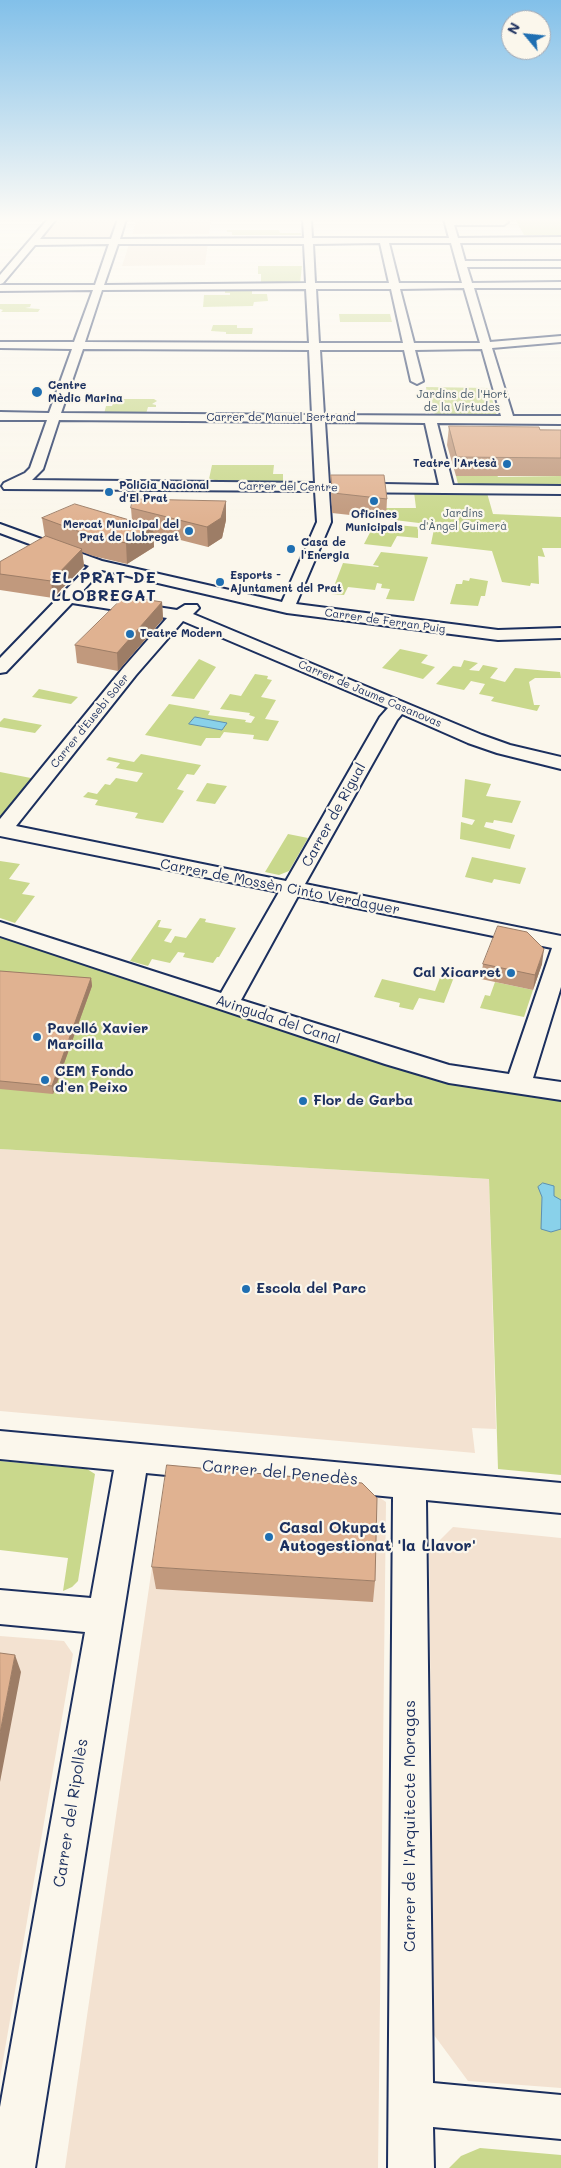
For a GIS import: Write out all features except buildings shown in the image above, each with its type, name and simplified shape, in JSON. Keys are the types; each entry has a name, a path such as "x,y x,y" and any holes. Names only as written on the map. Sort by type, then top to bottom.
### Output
{"street":[{"path":"5,488 30,476 36,469 87,320"},
{"path":"287,608 324,522 312,320"},
{"path":"402,320 420,385"},
{"path":"479,320 508,419"},
{"path":"0,345 487,346 561,339"},
{"path":"428,415 447,489"},
{"name":"Carrer de Manuel Bertrand","path":"0,416 319,418 428,415 561,420"},
{"name":"Carrer del Centre","path":"5,488 561,490"},
{"name":"Carrer de Ferran Puig","path":"0,528 97,564 287,608 498,635 560,636"},
{"path":"0,668 94,570 97,564"},
{"name":"Carrer d'Eusebi Soler","path":"1,830 172,622 182,616 212,590"},
{"name":"Carrer de Jaume Casanovas","path":"65,600 182,616 490,745 561,763"},
{"name":"Carrer de Rigual","path":"227,1003 389,717 399,707"},
{"name":"Carrer de Mossèn Cinto Verdaguer","path":"1,830 561,943"},
{"name":"Avinguda del Canal","path":"0,929 449,1074 561,1091"},
{"path":"518,1085 561,951"},
{"name":"Carrer del Penedès","path":"0,1445 132,1459 561,1498"},
{"name":"Carrer del Ripollès","path":"12,2168 132,1459"},
{"name":"Carrer de l'Arquitecte Moragas","path":"409,1485 411,2168"},
{"path":"0,1606 104,1616"},
{"path":"411,2103 561,2117"}],"shaded area":[{"name":"Escola del Parc","path":"0,1149 489,1179 496,1429 472,1428 475,1453 0,1411"},
{"path":"170,1475 376,1495 386,1502 378,2168 65,2168 164,1484"},
{"path":"453,1527 561,1538 561,2088 468,2081 434,2035 429,1551"},
{"path":"0,1636 64,1641 73,1654 0,2078"}],"green space":[{"path":"340,320 392,320 392,322 340,322"},
{"path":"213,325 237,325 237,328 253,328 252,334 226,334 226,332 211,331"},
{"name":"Jardins de l'Hort de la Virtudes","path":"426,387 489,388 497,416 434,416 433,403 428,402"},
{"path":"115,399 154,399 157,401 152,404 156,405 156,407 148,407 146,414 104,414 106,406 112,406"},
{"path":"212,465 274,465 273,474 283,474 283,484 215,483 215,480 209,479"},
{"path":"497,475 498,477 561,476 561,485 458,484 456,476"},
{"name":"Jardins d'Àngel Guimerà","path":"414,492 487,493 493,514 561,517 561,548 542,548 545,557 538,556 539,584 531,583 530,586 502,582 492,551 431,544 434,529 420,527 419,523 386,519 385,508 416,508"},
{"path":"375,523 418,527 418,538 397,536 391,547 364,544"},
{"path":"381,552 428,557 414,601 386,599 390,589 381,588 382,584 377,583 375,590 348,587 344,595 331,594 343,563 378,567 373,565"},
{"path":"470,578 488,581 485,596 481,596 478,606 450,604 456,584 462,584 463,580 469,581"},
{"path":"400,649 428,655 421,663 435,667 423,679 382,668"},
{"path":"199,659 216,667 194,699 171,696"},
{"path":"464,660 478,663 469,670 479,671 483,665 498,668 490,678 505,682 515,668 560,672 561,678 535,678 529,682 534,705 540,705 537,711 491,701 494,697 479,694 485,684 471,681 464,690 436,684 453,666 461,667"},
{"path":"255,674 268,676 267,679 272,680 261,697 276,700 265,719 279,721 268,741 253,739 254,735 224,732 220,738 206,738 201,746 145,735 169,704 210,711 208,715 246,720 245,722 251,723 255,717 249,715 250,713 220,709 230,694 241,696"},
{"path":"39,689 78,697 71,704 32,697"},
{"path":"4,718 42,725 35,733 0,727 0,722"},
{"path":"141,754 201,765 194,775 187,774 177,789 184,791 163,823 135,818 138,813 95,805 98,800 83,797 88,792 97,794 105,784 110,785 116,778 137,782 143,773 116,768 120,763 106,760 109,757 134,762"},
{"path":"0,772 36,779 6,816 0,817"},
{"path":"465,779 491,784 486,796 521,801 512,823 494,820 493,823 486,822 484,827 515,835 510,849 460,839 461,822 472,825 475,820 462,817"},
{"path":"207,783 227,786 215,804 196,801"},
{"path":"288,834 308,838 289,871 279,875 265,872"},
{"path":"472,857 526,868 520,884 494,879 492,883 465,877"},
{"path":"0,861 20,864 9,879 30,883 22,894 35,896 15,923 0,918"},
{"path":"200,918 206,919 205,922 236,928 219,957 213,963 183,957 185,953 178,952 170,963 152,959 148,966 130,961 158,920 161,920 158,927 172,929 164,941 171,943 175,936 186,938"},
{"path":"0,924 241,1003 454,1068 561,1083 561,1475 498,1469 489,1179 0,1149"},
{"path":"441,975 454,977 444,1003 419,998 413,1010 399,1007 400,1003 374,997 382,979 435,991"},
{"path":"495,982 533,990 524,1017 480,1008 485,995 490,996"},
{"path":"0,1461 87,1469 95,1474 78,1581 72,1587 63,1591 68,1558 0,1550"},
{"path":"480,2148 561,2155 561,2168 449,2168 461,2156"}],"water":[{"path":"195,717 227,723 222,730 189,724"},
{"path":"543,1183 554,1186 554,1196 561,1200 561,1229 551,1232 541,1229 542,1197 538,1187"}],"place":[{"name":"Centre Mèdic Marina","path":"37,392"},
{"name":"Teatre l'Artesà","path":"507,464"},
{"name":"Policia Nacional d'El Prat","path":"109,492"},
{"name":"Oficines Municipals","path":"374,501"},
{"name":"Mercat Municipal del Prat de Llobregat","path":"189,531"},
{"name":"Casa de l'Energia","path":"291,549"},
{"name":"Esports - Ajuntament del Prat","path":"220,582"},
{"name":"Teatre Modern","path":"130,634"},
{"name":"Cal Xicarret","path":"511,973"},
{"name":"Pavelló Xavier Marcilla","path":"37,1037"},
{"name":"CEM Fondo d'en Peixo","path":"45,1080"},
{"name":"Flor de Garba","path":"303,1101"},
{"name":"Escola del Parc","path":"246,1289"},
{"name":"Casal Okupat Autogestionat 'la Llavor'","path":"269,1537"}],"district":[{"name":"EL PRAT DE LLOBREGAT","path":"104,587"}]}
